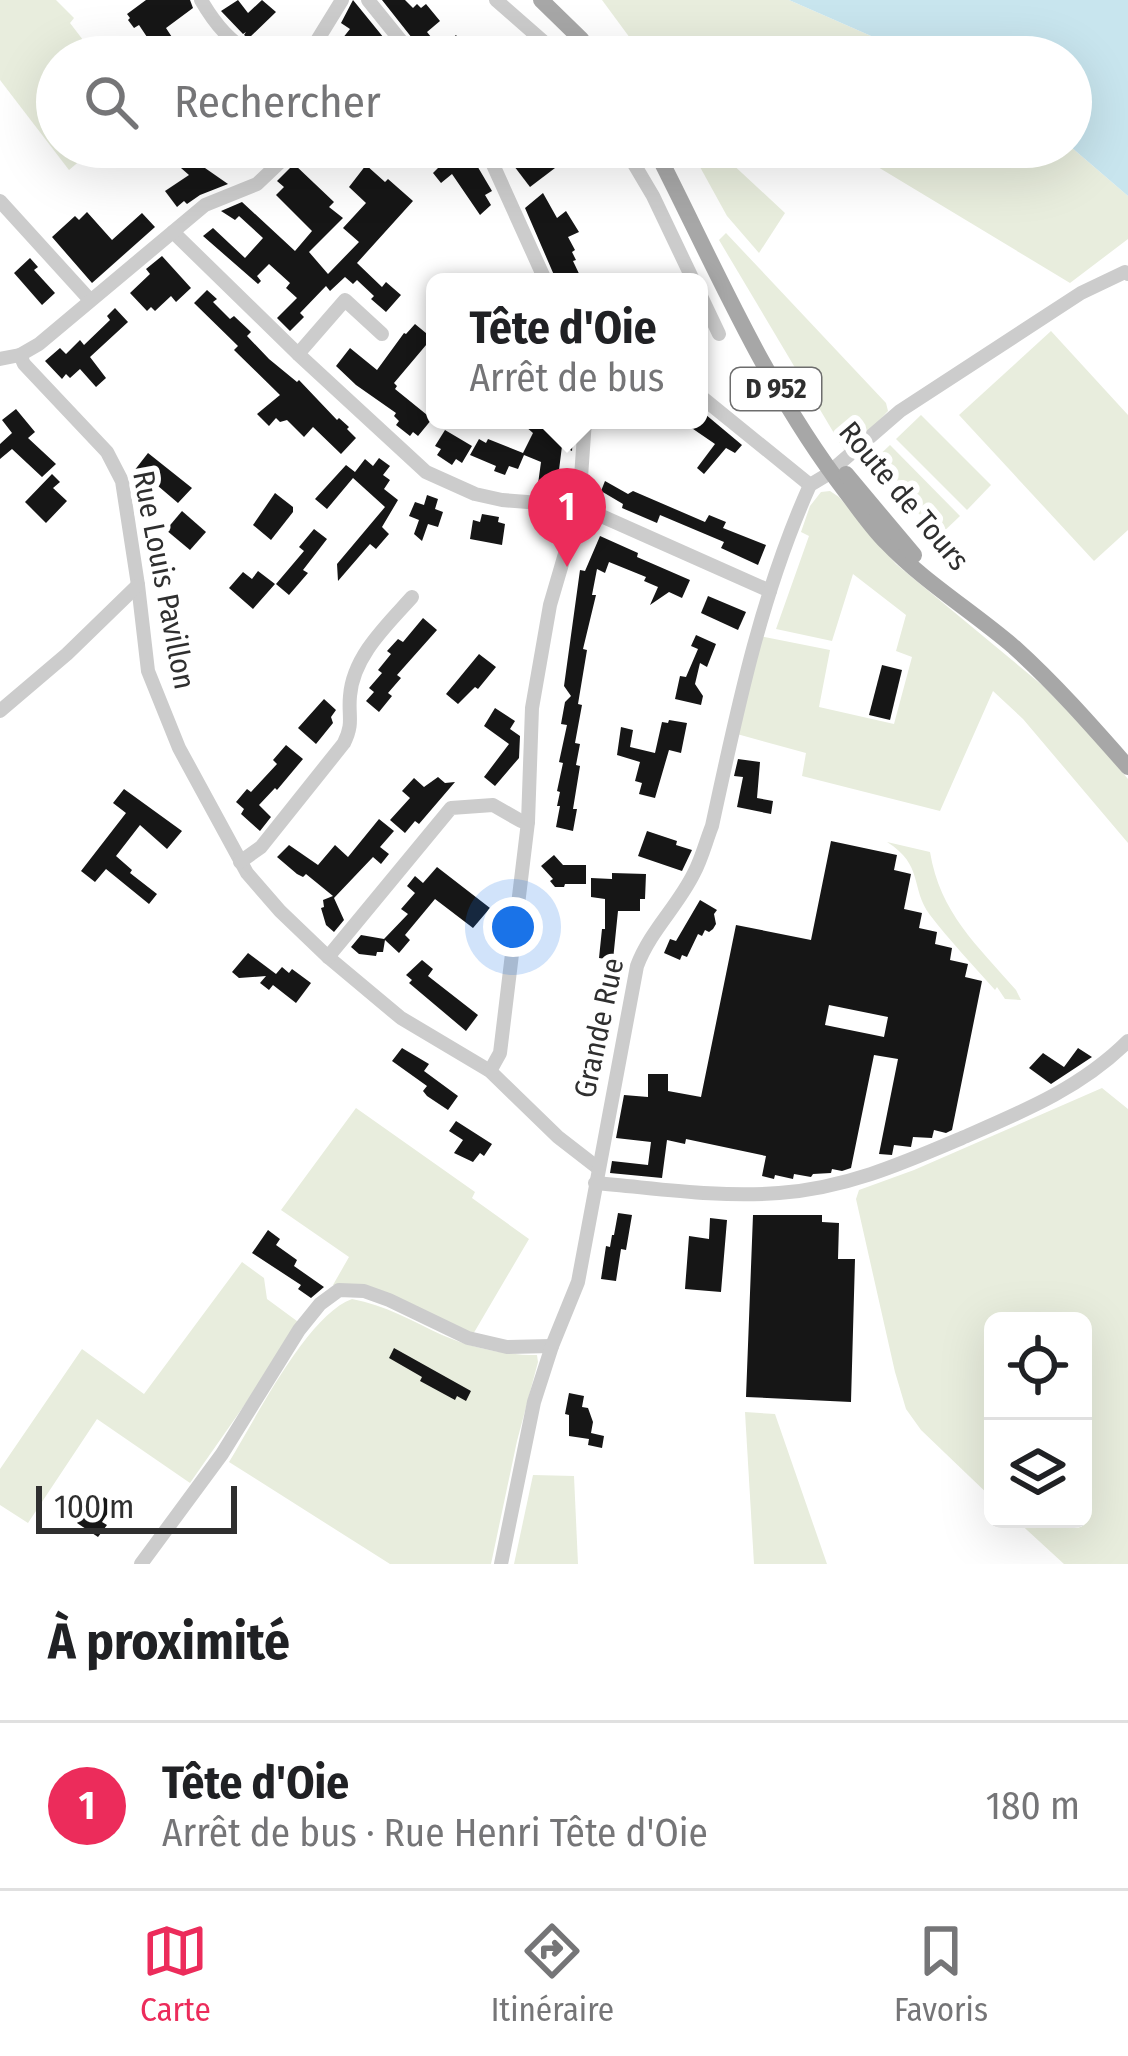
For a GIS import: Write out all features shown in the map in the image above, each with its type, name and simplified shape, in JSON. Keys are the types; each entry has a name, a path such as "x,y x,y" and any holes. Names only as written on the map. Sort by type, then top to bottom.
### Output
{"main road":[{"path":"541,0 578,36"},
{"name":"Route de Tours","path":"665,168 732,300 835,468 960,604 1064,694 1128,766"}],"street":[{"path":"201,0 225,36"},
{"path":"320,36 342,0"},
{"path":"368,0 397,36"},
{"path":"496,0 537,36"},
{"path":"0,359 39,344 206,205 257,184 274,168"},
{"path":"494,168 542,273"},
{"path":"637,168 690,273"},
{"path":"3,204 89,300"},
{"path":"172,232 426,472 475,494 579,506 770,591"},
{"path":"708,401 810,485 900,411 1082,293 1128,274"},
{"path":"298,355 345,300 382,334"},
{"path":"708,311 719,334"},
{"name":"Rue Louis Pavillon","path":"20,355 116,466 122,481 148,671 179,748 247,873 328,957 401,1018 490,1071 596,1176"},
{"path":"490,1071 500,1053 528,822 538,660 579,506 584,429"},
{"name":"Grande Rue","path":"501,1564 534,1402 578,1282 637,966 644,946 693,875 703,852 746,669 810,485"},
{"path":"0,711 67,655 138,585"},
{"path":"240,862 261,847 344,743 352,727 350,693 366,650 412,597"},
{"path":"328,957 451,808 494,805 528,822"},
{"path":"596,1176 705,1193 773,1194 851,1182 1073,1087 1128,1042"},
{"path":"141,1564 222,1454 298,1330 339,1290 364,1291 389,1300 468,1338 507,1347 552,1346"}],"green space":[{"path":"0,0 56,0 74,18 70,23 80,36 36,36 36,127 0,80"},
{"path":"602,0 789,0 871,36 629,36"},
{"path":"1092,165 1128,196 1128,239 1070,283 880,168"},
{"path":"701,168 737,168 785,213 759,253 727,216"},
{"path":"726,233 886,403 888,411 862,439 844,450 719,240"},
{"path":"1051,331 1128,415 1128,530 1094,561 959,415"},
{"path":"921,415 991,485 967,510 896,439"},
{"path":"890,445 960,516 940,535 870,464"},
{"path":"830,491 896,564 1042,685 1092,736 1128,779 1128,843 1023,719 993,691 940,811 802,776 806,753 737,734 760,636 830,650 819,707 894,724 912,657 896,651 906,615 853,574 832,641 776,629 809,536 801,532 810,506 821,492"},
{"path":"887,842 930,852 951,911 1021,1000 1005,999 945,934 924,905 907,859"},
{"path":"1102,1088 1128,1109 1128,1564 1064,1564 1025,1528 1092,1528 1092,1312 984,1312 984,1490 921,1430 906,1409 856,1199 859,1190"},
{"path":"356,1108 475,1192 472,1198 529,1239 472,1336 366,1285 333,1285 349,1257 281,1210"},
{"path":"242,1262 264,1278 267,1299 301,1324 190,1483 97,1419 28,1523 0,1505 0,1469 82,1349 144,1394"},
{"path":"352,1299 387,1309 465,1344 537,1355 491,1564 390,1564 229,1462 300,1347 317,1325"},
{"path":"745,1412 775,1414 827,1564 754,1564"},
{"path":"533,1475 574,1476 578,1564 514,1564"}],"water":[{"path":"789,0 1128,0 1128,196 1092,165 1092,36 871,36"}],"building":[{"path":"146,0 190,0 193,8 166,28 171,36 146,36 139,25 134,28 127,14"},
{"path":"238,0 248,13 262,0 276,12 245,36 221,11"},
{"path":"353,0 382,36 344,36 350,29 341,23"},
{"path":"382,0 405,0 413,8 426,4 440,21 427,32 430,36 410,36"},
{"path":"181,168 205,168 228,184 177,207 165,191 189,175"},
{"path":"290,168 298,168 334,202 329,207 343,218 309,252 328,274 359,242 343,228 366,203 349,187 364,168 385,182 388,179 413,201 357,263 382,287 386,282 401,295 386,312 357,280 353,284 345,277 330,291 326,286 290,331 277,318 297,298 286,288 290,283 269,264 257,276 258,284 203,236 213,228 245,258 263,238 239,216 235,220 221,211 242,202 295,251 312,231 276,195 284,187 277,181"},
{"path":"438,168 478,168 492,191 485,195 491,205 480,215 452,174 441,183 433,173"},
{"path":"516,168 555,168 530,187"},
{"path":"543,193 557,218 566,211 579,232 568,237 579,273 553,273 525,208"},
{"path":"87,212 112,240 142,213 155,227 92,283 52,237 75,216 79,220"},
{"path":"162,256 191,288 176,302 171,296 155,311 151,307 147,311 130,293"},
{"path":"30,258 38,267 34,270 55,293 42,305 14,273"},
{"path":"207,290 230,319 234,316 251,332 247,336 269,359 349,427 356,438 341,454 313,427 304,437 287,420 276,418 269,426 257,414 280,395 194,303"},
{"path":"115,308 128,322 90,357 106,378 96,387 80,369 62,379 45,361 60,348 66,354 80,340 84,345 110,320 107,316"},
{"path":"415,324 426,333 426,345 394,383 395,389 426,414 426,426 418,436 396,425 396,413 336,366 350,348 377,370"},
{"path":"16,409 35,432 28,438 56,464 42,477 12,449 0,459 0,444 12,433 2,420"},
{"path":"708,417 742,445 735,453 726,448 704,474 697,468 715,444 693,429 708,429"},
{"path":"528,429 557,429 573,437 572,451 562,446 557,486 538,484 541,462 524,455 518,469 509,466 505,475 470,455 479,439 523,453 533,433"},
{"path":"445,430 472,446 462,463 456,459 452,465 437,455 441,449 435,446"},
{"path":"148,453 192,488 178,503 134,471"},
{"path":"379,458 390,466 383,475 390,480 384,489 398,500 382,527 389,534 376,549 370,544 338,581 337,564 385,507 353,478 327,509 315,499 346,465 355,472 365,459 373,466"},
{"path":"52,474 60,482 53,488 67,501 46,523 25,502"},
{"path":"605,481 705,522 709,515 726,522 723,528 766,545 758,565 721,548 724,542 660,515 657,523 622,508 623,504 601,491"},
{"path":"275,493 293,512 271,540 253,525"},
{"path":"427,495 438,499 435,509 443,512 438,527 428,524 422,541 414,534 419,520 409,516 415,502 424,505"},
{"path":"182,511 206,532 190,550 166,530"},
{"path":"482,514 499,517 498,522 505,524 502,545 470,539 473,520 480,522"},
{"path":"314,529 327,539 289,595 276,584 304,551 299,547"},
{"path":"600,536 690,580 682,598 669,592 650,605 658,587 644,581 646,577 609,562 605,573 597,569 583,649 587,650 578,704 582,705 575,743 580,744 576,765 580,766 573,831 556,827 563,763 559,762 567,725 561,724 565,702 571,696 564,686 580,570 585,571"},
{"path":"258,571 275,584 253,609 229,588 243,572 252,579"},
{"path":"708,596 746,612 738,630 701,613"},
{"path":"423,618 437,630 397,675 401,678 379,712 366,701 374,692 369,688 382,673 378,670 391,654 387,651 398,639 403,642"},
{"path":"696,635 716,644 707,667 700,663 695,684 703,696 701,705 675,699 680,676 686,677 698,649 691,646"},
{"path":"479,654 496,667 458,704 446,694"},
{"path":"882,665 902,670 890,720 869,715"},
{"path":"324,699 336,710 333,723 316,744 298,728"},
{"path":"495,708 515,721 510,729 520,736 519,758 495,786 484,777 509,744 484,726"},
{"path":"662,722 687,723 681,753 669,750 655,798 639,794 642,783 635,781 640,762 617,755 621,727 633,730 630,747 655,753"},
{"path":"286,745 303,759 259,805 271,817 260,831 241,814 244,809 236,802 277,764 273,760"},
{"path":"738,759 760,762 757,798 773,801 771,814 737,807 743,777 734,776"},
{"path":"438,777 445,783 455,782 419,824 415,821 405,833 390,820 410,798 402,791 414,778 424,787"},
{"path":"124,789 182,831 167,849 140,825 116,856 157,894 149,904 106,869 95,882 81,871 126,813 113,803"},
{"path":"379,819 394,831 380,847 389,854 381,864 373,857 334,898 344,920 334,932 326,925 321,908 323,900 333,896 277,857 289,845 318,865 335,845 348,857"},
{"path":"647,831 692,850 682,871 638,856"},
{"path":"831,841 897,855 894,870 911,874 904,909 922,913 919,928 937,932 935,944 952,948 950,960 968,964 965,977 982,981 952,1130 934,1130 932,1138 913,1137 911,1147 894,1145 892,1155 879,1154 898,1059 874,1055 851,1168 811,1177 794,1174 793,1179 775,1175 774,1179 762,1176 766,1156 686,1139 685,1144 667,1140 662,1178 610,1173 612,1161 648,1165 651,1142 616,1138 624,1095 648,1097 648,1074 668,1074 668,1091 701,1097 736,925 811,940","holes":["829,1005 888,1017 884,1037 825,1025"]},
{"path":"554,855 563,865 586,865 586,884 555,887 541,866"},
{"path":"437,867 490,908 473,928 435,899 405,935 410,940 399,953 385,940 383,952 376,956 359,954 351,947 361,935 384,939 408,914 401,909 415,893 407,886 415,876 423,883"},
{"path":"612,873 646,874 640,911 618,911 613,960 599,958 605,899 591,897 591,878 612,879"},
{"path":"700,900 717,910 713,929 698,934 687,957 682,955 680,960 664,953 670,939 676,941"},
{"path":"248,953 276,974 282,967 289,973 292,969 311,983 296,1003 273,985 269,990 260,983 266,976 239,978 232,972"},
{"path":"422,960 433,969 428,976 478,1015 466,1031 409,983 412,980 406,975"},
{"path":"402,1048 429,1064 424,1071 458,1096 448,1110 427,1096 423,1091 427,1086 392,1061"},
{"path":"1078,1048 1092,1057 1051,1084 1029,1068 1043,1053 1064,1067"},
{"path":"456,1121 492,1144 484,1156 480,1153 473,1162 454,1153 463,1140 449,1131"},
{"path":"618,1213 632,1215 626,1250 621,1249 616,1281 601,1279 606,1246 610,1247"},
{"path":"753,1215 822,1215 822,1222 839,1223 838,1259 855,1259 851,1402 746,1397"},
{"path":"710,1218 727,1220 721,1292 685,1289 689,1236 709,1239"},
{"path":"268,1230 280,1239 276,1245 297,1260 294,1266 324,1287 311,1298 298,1289 301,1285 252,1253"},
{"path":"394,1348 471,1391 466,1401 420,1381 422,1377 389,1358"},
{"path":"569,1393 584,1396 582,1407 588,1408 593,1422 591,1433 604,1436 602,1448 588,1445 589,1439 569,1436 569,1415 565,1414"},
{"path":"104,1497 114,1504 98,1537 77,1523 90,1503"}],"place":[{"name":"Tête d'Oie","path":"567,567"}]}
